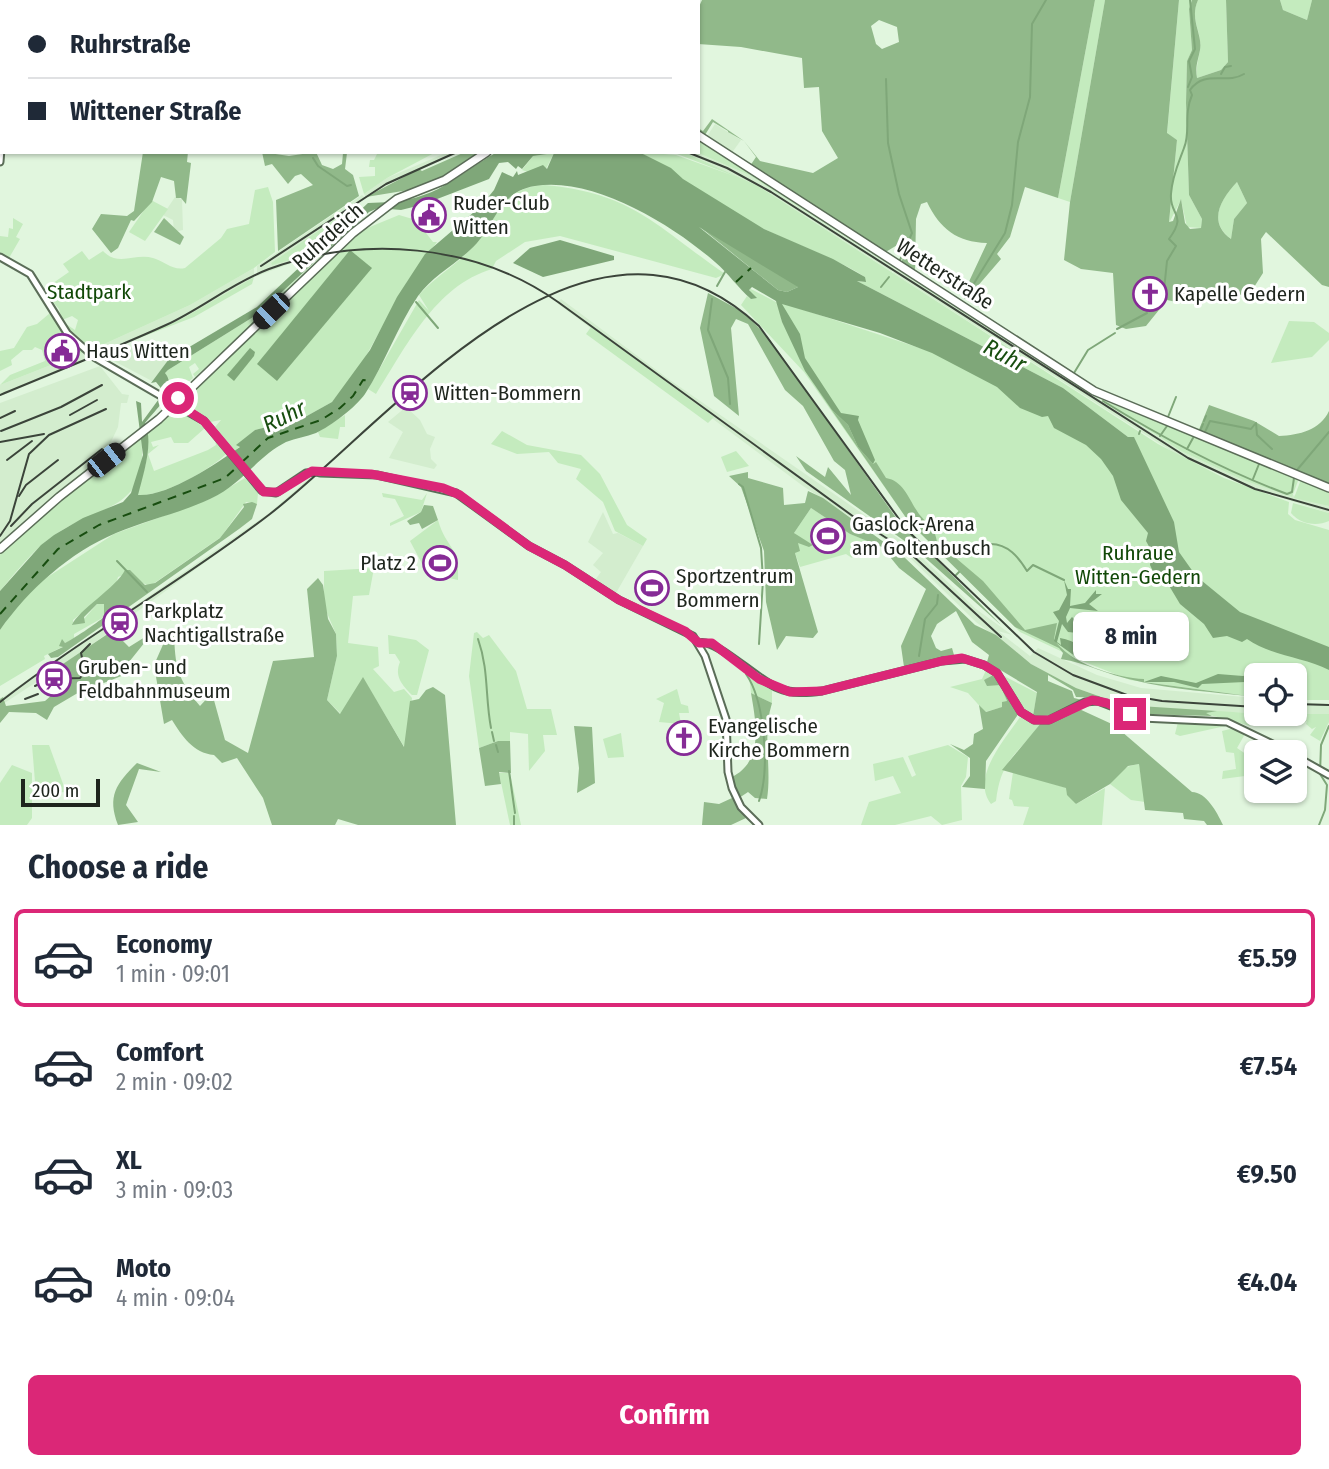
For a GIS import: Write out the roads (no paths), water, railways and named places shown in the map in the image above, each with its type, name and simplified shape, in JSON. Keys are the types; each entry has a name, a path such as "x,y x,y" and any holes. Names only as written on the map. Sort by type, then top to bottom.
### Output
{"main road":[{"name":"Wetterstraße","path":"700,136 1094,391 1329,488"},
{"name":"Ruhrdeich","path":"0,549 51,503 149,427 166,411 167,397 184,392 345,239 396,200 445,180 484,154"},
{"path":"0,257 30,274 68,335 86,350 204,421 262,491 274,493 306,473 317,472 377,475 456,493 529,546 565,565 619,600 688,633 699,643 727,727 728,772 732,789 741,807 759,825"},
{"path":"184,392 186,409"},
{"path":"166,411 186,409"},
{"path":"699,643 712,643 764,682 797,692 822,691 952,659 969,660 997,673 1021,712 1034,720 1049,720 1085,702 1098,701 1147,719 1227,722 1264,740"},
{"path":"1307,763 1329,775"}],"waterway":[{"path":"965,298 1005,233 1012,205 1018,142 1030,97 1032,24 1046,0"},
{"path":"1188,87 1192,77 1189,61 1195,49 1190,0"},
{"path":"1221,74 1225,67 1231,66"},
{"path":"1153,310 1164,290 1167,261 1176,246 1169,239 1177,224 1171,194 1174,175 1186,142 1192,95 1190,90 1202,80 1244,74"},
{"path":"886,79 888,143 899,194 912,233 900,260"},
{"path":"313,158 318,166 347,186 351,185"},
{"path":"717,286 725,272"},
{"path":"881,287 889,277"},
{"path":"712,299 708,330 728,378 730,404"},
{"path":"416,302 438,328"},
{"path":"1117,329 1147,313"},
{"path":"1074,373 1088,350 1115,333"},
{"path":"1168,417 1176,397"},
{"path":"1103,401 1192,452 1262,484 1287,494 1292,492 1294,478"},
{"path":"1204,421 1206,416"},
{"path":"1205,432 1210,421 1251,429 1255,424"},
{"path":"1256,423 1257,435 1272,449"},
{"path":"1200,431 1203,424"},
{"path":"1160,436 1167,426"},
{"path":"1297,470 1329,432"},
{"path":"1187,449 1193,438"},
{"path":"1253,479 1259,464"},
{"path":"739,484 743,487 761,548 763,580 759,644"},
{"path":"989,544 1007,549 1027,571 1033,565 1064,580"},
{"path":"117,561 147,592"},
{"path":"956,575 959,572"},
{"path":"919,656 925,619 937,604 938,595"},
{"path":"478,639 484,662 491,728"},
{"path":"746,674 758,701 764,736 764,772 759,801"},
{"path":"1319,825 1325,810 1327,785 1320,774 1321,745 1329,726"},
{"path":"492,732 494,741"},
{"path":"496,745 498,752"},
{"path":"509,771 515,813"},
{"path":"514,816 514,825"}],"railway":[{"path":"261,266 386,184 453,154"},
{"path":"692,154 727,168 771,192 1188,458 1255,489 1329,510"},
{"path":"0,395 166,325 242,281 305,258 379,249 455,257 491,267 526,282 558,302 854,517 911,554 1001,637"},
{"path":"0,702 270,514 435,370 498,324 562,290 628,275 694,284 759,326 907,530 1034,652 1073,675 1127,695 1162,701 1244,706"},
{"path":"1,431 61,407 102,385"},
{"path":"70,415 97,400"},
{"path":"0,536 10,521 29,454 49,435 106,409"},
{"path":"0,418 15,411"},
{"path":"0,442 44,434"},
{"path":"7,460 32,441"},
{"path":"11,526 32,504 102,449"},
{"path":"19,496 26,485 58,460"},
{"path":"35,686 49,679 80,678 85,671 81,653 90,644"},
{"path":"25,699 38,694"},
{"path":"1307,704 1329,705"}],"place":[{"name":"Ruder-Club Witten","path":"429,215"},
{"name":"Kapelle Gedern","path":"1150,294"},
{"name":"Haus Witten","path":"62,351"},
{"name":"Witten-Bommern","path":"410,393"},
{"name":"Gaslock-Arena am Goltenbusch","path":"828,536"},
{"name":"Platz 2","path":"440,563"},
{"name":"Sportzentrum Bommern","path":"652,588"},
{"name":"Parkplatz Nachtigallstraße","path":"120,623"},
{"name":"Gruben- und Feldbahnmuseum","path":"54,679"},
{"name":"Evangelische Kirche Bommern","path":"684,738"}],"park label":[{"name":"Stadtpark","path":"89,292"},
{"name":"Ruhraue Witten-Gedern","path":"1138,565"}],"water label":[{"name":"Ruhr","path":"1005,355"},
{"name":"Ruhr","path":"284,416"}]}
